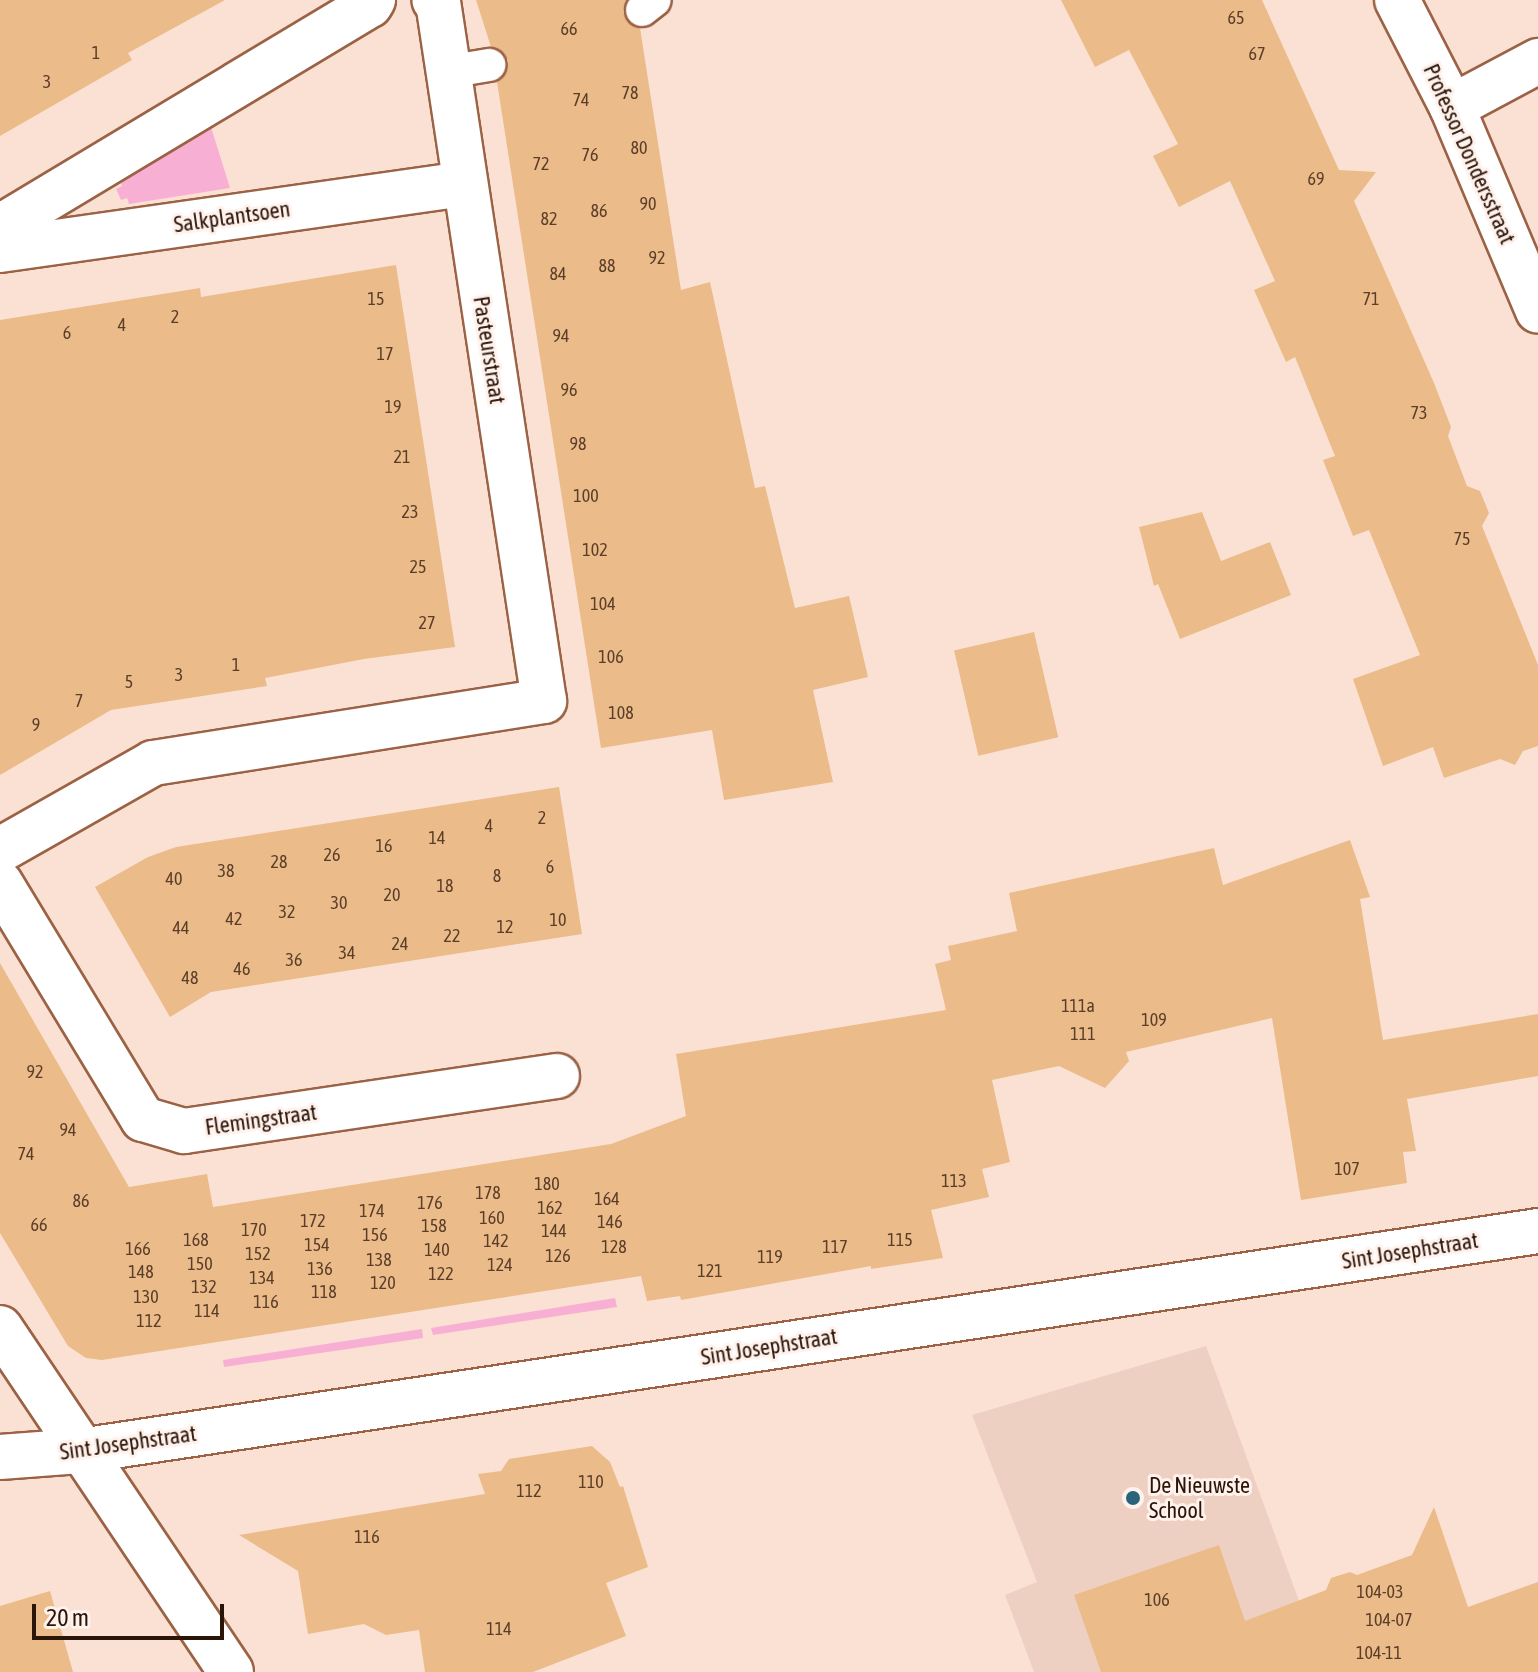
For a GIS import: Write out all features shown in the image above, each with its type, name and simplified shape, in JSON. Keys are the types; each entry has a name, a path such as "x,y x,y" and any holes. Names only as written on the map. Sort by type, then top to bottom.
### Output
{"street":[{"path":"0,227 370,5 373,0"},
{"name":"Pasteurstraat","path":"0,850 153,763 544,701 463,184 468,68 438,2 434,0"},
{"name":"Professor Dondersstraat","path":"1397,0 1452,107 1538,311"},
{"path":"1452,107 1538,61"},
{"name":"Salkplantsoen","path":"0,250 463,184"},
{"name":"Flemingstraat","path":"0,883 143,1119 184,1131 557,1076"},
{"name":"Sint Josephstraat","path":"0,1457 80,1451 1538,1231"},
{"path":"0,1328 231,1672"}],"shaded area":[{"path":"211,127 230,188 129,204 127,198 121,200 116,189 122,186 120,180"},
{"path":"615,1298 617,1307 433,1335 431,1328"},
{"path":"422,1329 423,1338 224,1367 223,1360"},
{"name":"De Nieuwste School","path":"1206,1346 1325,1672 1034,1672 1005,1595 1037,1582 972,1415"}],"building":[{"path":"0,0 225,0 128,53 132,60 0,136"},
{"path":"476,0 626,0 623,12 627,21 640,28 681,290 710,282 755,488 765,486 795,608 849,596 868,677 813,690 833,782 724,800 712,730 601,748 497,82 506,72 508,61 503,52 491,47"},
{"path":"1061,0 1262,0 1339,170 1376,172 1354,201 1434,383 1451,427 1448,436 1467,486 1480,491 1489,513 1482,526 1538,665 1538,746 1523,751 1515,765 1500,759 1444,778 1433,747 1383,766 1353,679 1420,655 1369,530 1353,536 1323,460 1335,456 1295,357 1286,362 1254,290 1275,281 1230,181 1179,207 1153,156 1178,144 1129,50 1095,67"},
{"path":"396,265 455,647 364,659 265,678 267,686 111,710 0,775 0,320 200,288 201,297"},
{"path":"1202,512 1221,561 1270,542 1291,595 1180,639 1158,584 1154,586 1139,527"},
{"path":"1034,632 1058,737 978,756 954,650"},
{"path":"559,787 582,934 211,992 170,1017 95,887 148,857 176,847"},
{"path":"1350,840 1370,897 1360,899 1383,1040 1538,1014 1538,1076 1407,1099 1416,1151 1403,1152 1407,1183 1301,1200 1272,1018 1126,1052 1129,1061 1105,1088 1059,1066 992,1080 1010,1162 982,1169 989,1197 931,1210 943,1258 871,1269 871,1266 681,1300 680,1296 647,1301 641,1276 102,1360 86,1358 68,1346 0,1233 0,963 129,1187 207,1174 213,1207 611,1144 686,1116 676,1054 946,1010 935,964 951,960 948,946 1017,931 1009,893 1214,848 1223,885"},
{"path":"592,1446 610,1462 620,1487 623,1486 648,1567 606,1583 626,1636 533,1672 425,1672 419,1630 386,1635 364,1624 308,1634 298,1571 239,1535 485,1494 478,1474 501,1471 509,1459"},
{"path":"1434,1507 1468,1607 1538,1582 1538,1672 1101,1672 1074,1595 1219,1545 1245,1621 1326,1590 1331,1578 1350,1572 1357,1575 1412,1555"},
{"path":"50,1591 73,1672 0,1672 0,1606"}],"place":[{"name":"De Nieuwste School","path":"1133,1498"}]}
